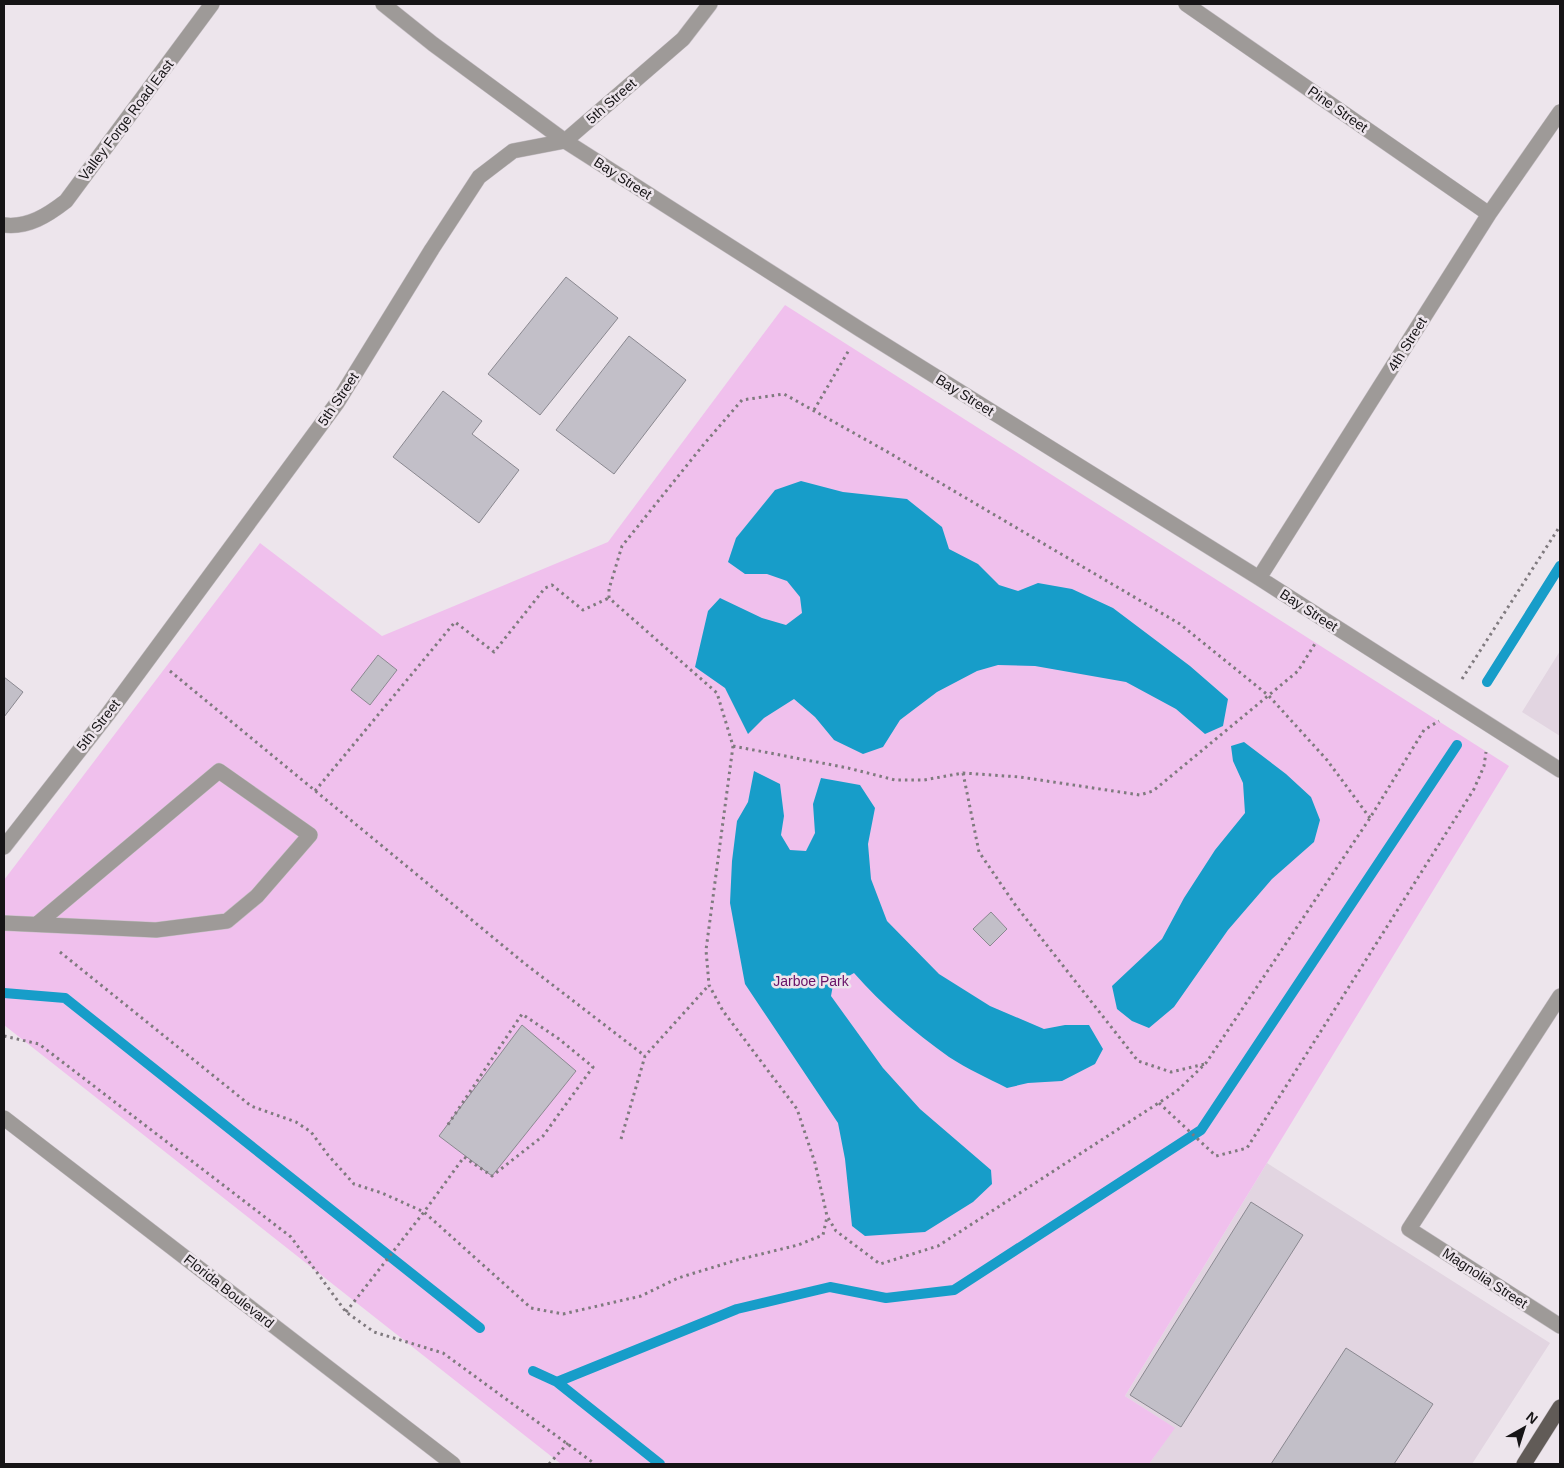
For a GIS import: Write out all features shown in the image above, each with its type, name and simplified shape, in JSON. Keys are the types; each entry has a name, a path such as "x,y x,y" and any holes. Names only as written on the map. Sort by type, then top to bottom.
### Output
{"main road":[{"path":"1524,1464 1560,1406"}],"street":[{"name":"Valley Forge Road East","path":"4,224 29,223 49,214 66,201 212,4"},
{"name":"Bay Street","path":"383,4 433,44 565,141 861,330 1464,707 1560,770"},
{"name":"5th Street","path":"4,847 108,714 337,403 479,177 513,150 565,141 683,39 710,4"},
{"name":"Pine Street","path":"1186,4 1489,214"},
{"name":"4th Street","path":"1259,578 1489,214 1560,112"},
{"path":"4,923 156,930 226,921 257,896 310,836 219,771 37,924"},
{"name":"Magnolia Street","path":"1560,996 1409,1229 1560,1326"},
{"name":"Florida Boulevard","path":"4,1118 453,1464"}],"path":[{"path":"814,410 861,330"},
{"path":"1370,818 1327,760 1269,696 1180,624 886,451 784,394 742,400 622,546 608,589 609,598 717,693 733,746 706,950 709,985 723,1011 797,1109 815,1163 827,1216 836,1231 880,1264 938,1246 1177,1091 1206,1063 1370,818 1424,730 1464,707"},
{"path":"1450,699 1560,526"},
{"path":"315,791 455,622 494,652 545,588 552,585 583,610 609,598"},
{"path":"733,746 848,768 895,780 924,780 963,773 1020,777 1140,795 1153,791 1298,671 1328,623"},
{"path":"151,655 524,962 645,1056"},
{"path":"1159,1103 1216,1156 1248,1148 1474,789 1484,766 1489,724"},
{"path":"963,773 979,852 1016,906 1138,1061 1171,1072 1206,1063"},
{"path":"57,949 251,1106 296,1122 311,1132 328,1155 354,1184 382,1193 424,1212 532,1308 563,1314 641,1296 678,1278 737,1260 798,1245 823,1235 827,1216"},
{"path":"621,1139 645,1056 709,985"},
{"path":"346,1312 404,1239 464,1157 492,1176 543,1136 593,1066 559,1039 522,1014 447,1126"},
{"path":"4,1036 39,1044 291,1237 346,1312 374,1332 443,1353 596,1464"},
{"path":"550,1464 568,1443"}],"shaded area":[{"path":"1560,651 1560,736 1522,712"},
{"path":"1267,1163 1550,1343 1472,1464 1149,1464 1174,1428 1125,1396"}],"green space":[{"name":"Jarboe Park","path":"785,305 1509,766 1125,1396 1175,1428 1149,1464 561,1464 4,1025 4,880 260,543 382,636 608,542"}],"water":[{"path":"801,481 843,492 907,499 942,527 949,549 978,564 999,585 1018,591 1038,583 1072,589 1113,608 1190,666 1228,699 1223,726 1205,734 1176,709 1126,682 1035,666 998,665 977,671 937,692 900,720 883,747 863,754 834,740 815,717 794,699 764,718 748,734 725,688 695,667 708,611 720,598 762,618 786,625 802,613 800,597 787,581 767,574 745,574 728,562 736,538 775,490"},
{"path":"1244,742 1286,774 1311,797 1320,820 1314,842 1272,879 1228,930 1174,1007 1149,1028 1132,1021 1117,1009 1112,986 1162,939 1184,898 1215,850 1245,813 1243,783 1233,761 1231,746"},
{"path":"754,771 780,784 784,816 781,835 790,850 806,851 815,833 813,804 821,778 860,785 875,808 868,844 871,879 887,921 939,974 990,1006 1044,1029 1065,1025 1089,1025 1103,1049 1095,1064 1062,1081 1028,1083 1007,1088 963,1066 936,1048 887,1007 854,973 833,985 831,996 883,1068 920,1109 991,1170 992,1184 973,1202 925,1232 865,1236 852,1226 845,1159 838,1123 745,984 730,903 732,861 737,821 748,802"}],"building":[{"path":"566,277 618,318 540,415 488,374"},
{"path":"629,336 686,380 614,474 556,430"},
{"path":"443,391 482,421 472,434 519,470 479,523 393,457"},
{"path":"378,655 397,670 370,705 351,690"},
{"path":"4,677 23,692 4,717"},
{"path":"991,912 1007,929 990,946 973,929"},
{"path":"522,1025 576,1071 492,1176 439,1136"},
{"path":"1251,1202 1303,1235 1181,1427 1130,1395"},
{"path":"1346,1348 1433,1404 1394,1464 1271,1464"}],"waterway":[{"path":"1487,682 1560,566"},
{"path":"533,1371 557,1382 737,1309 830,1287 886,1298 954,1290 1201,1130 1457,745"},
{"path":"4,993 65,998 480,1328"},
{"path":"557,1382 660,1464"}]}
